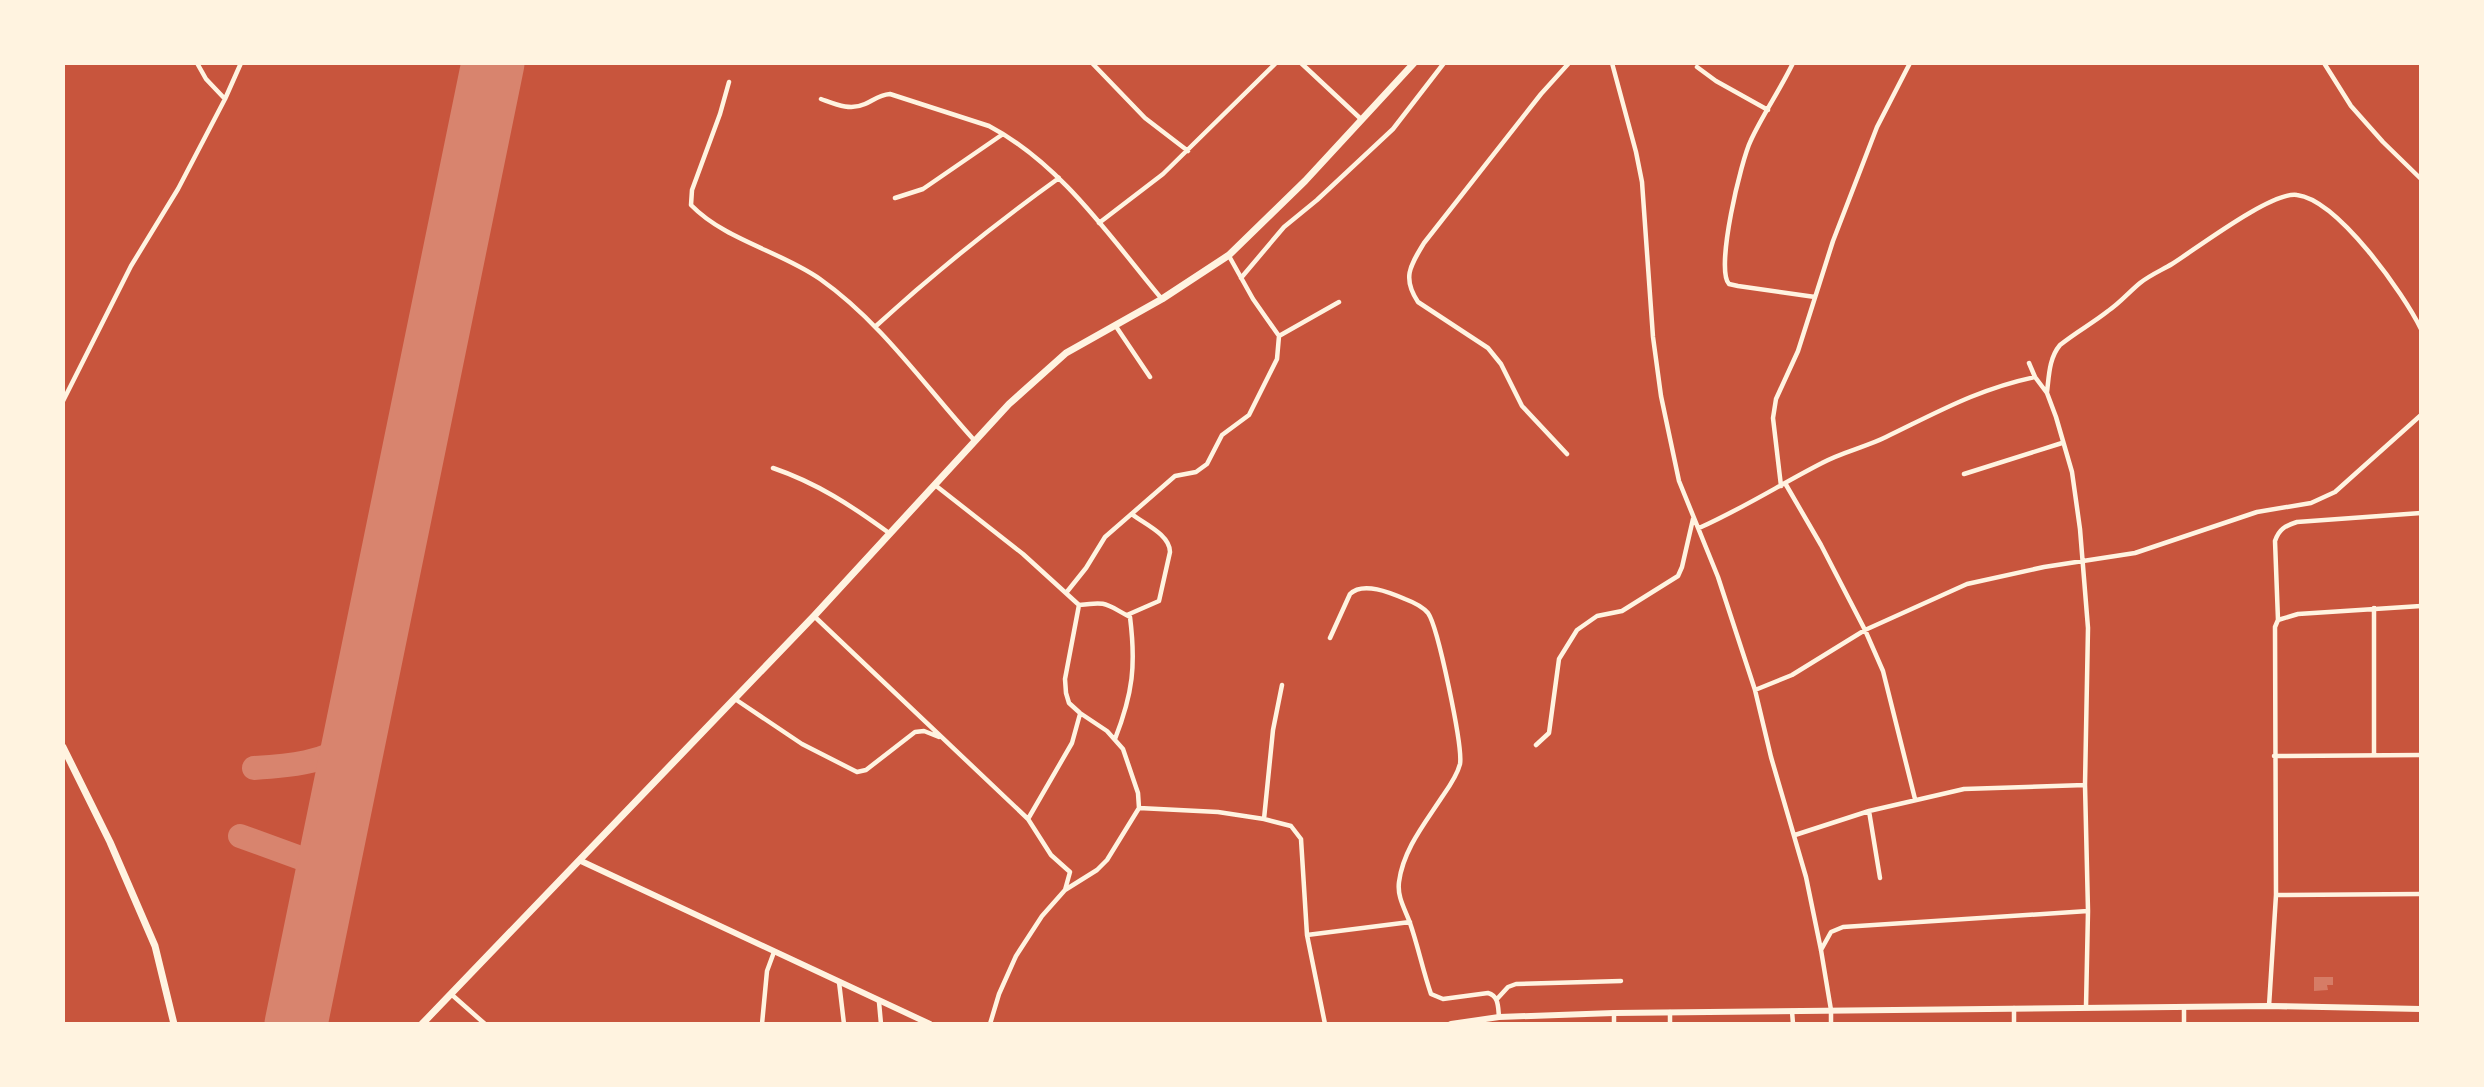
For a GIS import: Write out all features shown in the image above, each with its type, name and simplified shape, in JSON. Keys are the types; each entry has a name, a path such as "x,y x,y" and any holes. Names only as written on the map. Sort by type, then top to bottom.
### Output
{"main road":[{"path":"422,1024 814,616 1019,394 1066,353 1162,299 1229,255 1258,229 1414,63"},
{"path":"63,747 110,842 155,946 174,1024"}],"street":[{"path":"197,63 206,79 225,99"},
{"path":"63,401 131,266 178,189 241,63"},
{"path":"1092,63 1145,118 1188,151"},
{"path":"1099,223 1163,174 1276,63"},
{"path":"1301,63 1363,120"},
{"path":"1241,278 1284,227 1317,201 1393,129 1444,63"},
{"path":"1567,454 1522,406 1501,364 1488,348 1418,302 1410,290 1408,279 1412,262 1430,234 1541,94 1569,63"},
{"path":"1612,63 1642,182 1647,280 1661,396 1679,481 1718,577 1755,690 1771,757 1807,877 1831,1024"},
{"path":"1793,63 1751,139 1741,169 1726,248 1725,280 1738,286 1815,297"},
{"path":"1910,63 1877,127 1833,241 1798,351 1776,399 1773,418 1783,484 1815,533 1883,671 1915,799"},
{"path":"2324,63 2351,106 2421,179"},
{"path":"2329,69 2336,63"},
{"path":"1697,67 1716,81 1768,110"},
{"path":"729,82 692,190 691,205 712,223 800,266 821,280 876,326 974,440"},
{"path":"821,99 841,106 856,107 878,96 890,94 989,126 1003,134 1059,178 1162,299"},
{"path":"895,198 923,190 1003,134"},
{"path":"876,326 971,244 1059,178"},
{"path":"2047,393 2055,351 2060,345 2142,282 2221,229 2282,197 2294,194 2316,202 2356,237 2381,267 2421,330"},
{"path":"1066,593 1086,568 1105,537 1175,476 1200,470 1207,464 1222,435 1248,415 1277,359 1279,336 1229,255"},
{"path":"1279,336 1339,302"},
{"path":"1115,324 1150,377"},
{"path":"2029,363 2047,393 2071,472 2083,561 2088,628 2085,785 2088,912 2086,1007"},
{"path":"1699,528 1825,461 1883,439 1979,391 2035,377"},
{"path":"1755,690 1792,675 1865,630 1967,584 2044,567 2135,554 2257,513 2311,503 2342,486 2421,415"},
{"path":"1964,474 2062,443"},
{"path":"773,468 822,488 849,503 889,533"},
{"path":"935,485 1023,554 1079,605"},
{"path":"2269,1006 2276,895 2274,638 2278,620 2275,541 2278,532 2297,522 2421,513"},
{"path":"1126,616 1159,601 1170,552 1166,538 1133,514"},
{"path":"1536,745 1550,731 1555,675 1564,647 1586,622 1597,616 1622,611 1678,576 1693,518"},
{"path":"1330,638 1354,590 1395,595 1416,603 1427,612 1434,628 1455,724 1460,764 1447,790 1409,848 1398,886 1400,901 1410,922 1434,997 1443,999 1488,993 1497,999 1499,1017"},
{"path":"1079,605 1100,602 1114,606 1129,617 1134,650 1133,676 1129,699 1115,739"},
{"path":"990,1024 1016,956 1042,916 1065,890 1097,870 1107,860 1139,808 1138,793 1123,749 1115,739 1069,703 1066,693 1065,679 1079,605"},
{"path":"2278,620 2298,614 2421,606"},
{"path":"2374,608 2374,755"},
{"path":"814,616 1028,819 1051,855 1070,872 1065,890"},
{"path":"1264,819 1273,730 1282,685"},
{"path":"735,699 802,744 857,772 866,770 919,730 943,739"},
{"path":"1028,819 1072,743 1080,713"},
{"path":"2274,757 2421,755"},
{"path":"1795,835 1869,811 1964,789 2085,785"},
{"path":"1139,808 1217,811 1291,826 1301,839 1307,935 1325,1024"},
{"path":"1869,811 1881,878"},
{"path":"581,861 930,1024"},
{"path":"2276,895 2421,894"},
{"path":"1821,950 1831,932 1843,927 2088,912"},
{"path":"1307,935 1410,922"},
{"path":"762,1024 767,971 774,952"},
{"path":"839,981 844,1024"},
{"path":"1497,999 1508,987 1516,984 1621,981"},
{"path":"450,993 485,1024"},
{"path":"880,1002 881,1024"},
{"path":"1452,1024 1499,1017 1792,1010 2269,1006 2421,1009"},
{"path":"2184,1007 2184,1024"},
{"path":"2014,1008 2014,1024"},
{"path":"1792,1010 1793,1024"},
{"path":"1670,1012 1670,1024"},
{"path":"1614,1013 1614,1024"}],"building":[{"path":"2314,977 2333,977 2333,985 2327,985 2328,990 2314,991"}],"taxiway":[{"path":"254,768 318,759 354,742"},
{"path":"240,836 328,868"}],"runway":[{"path":"296,1024 493,63"}]}
